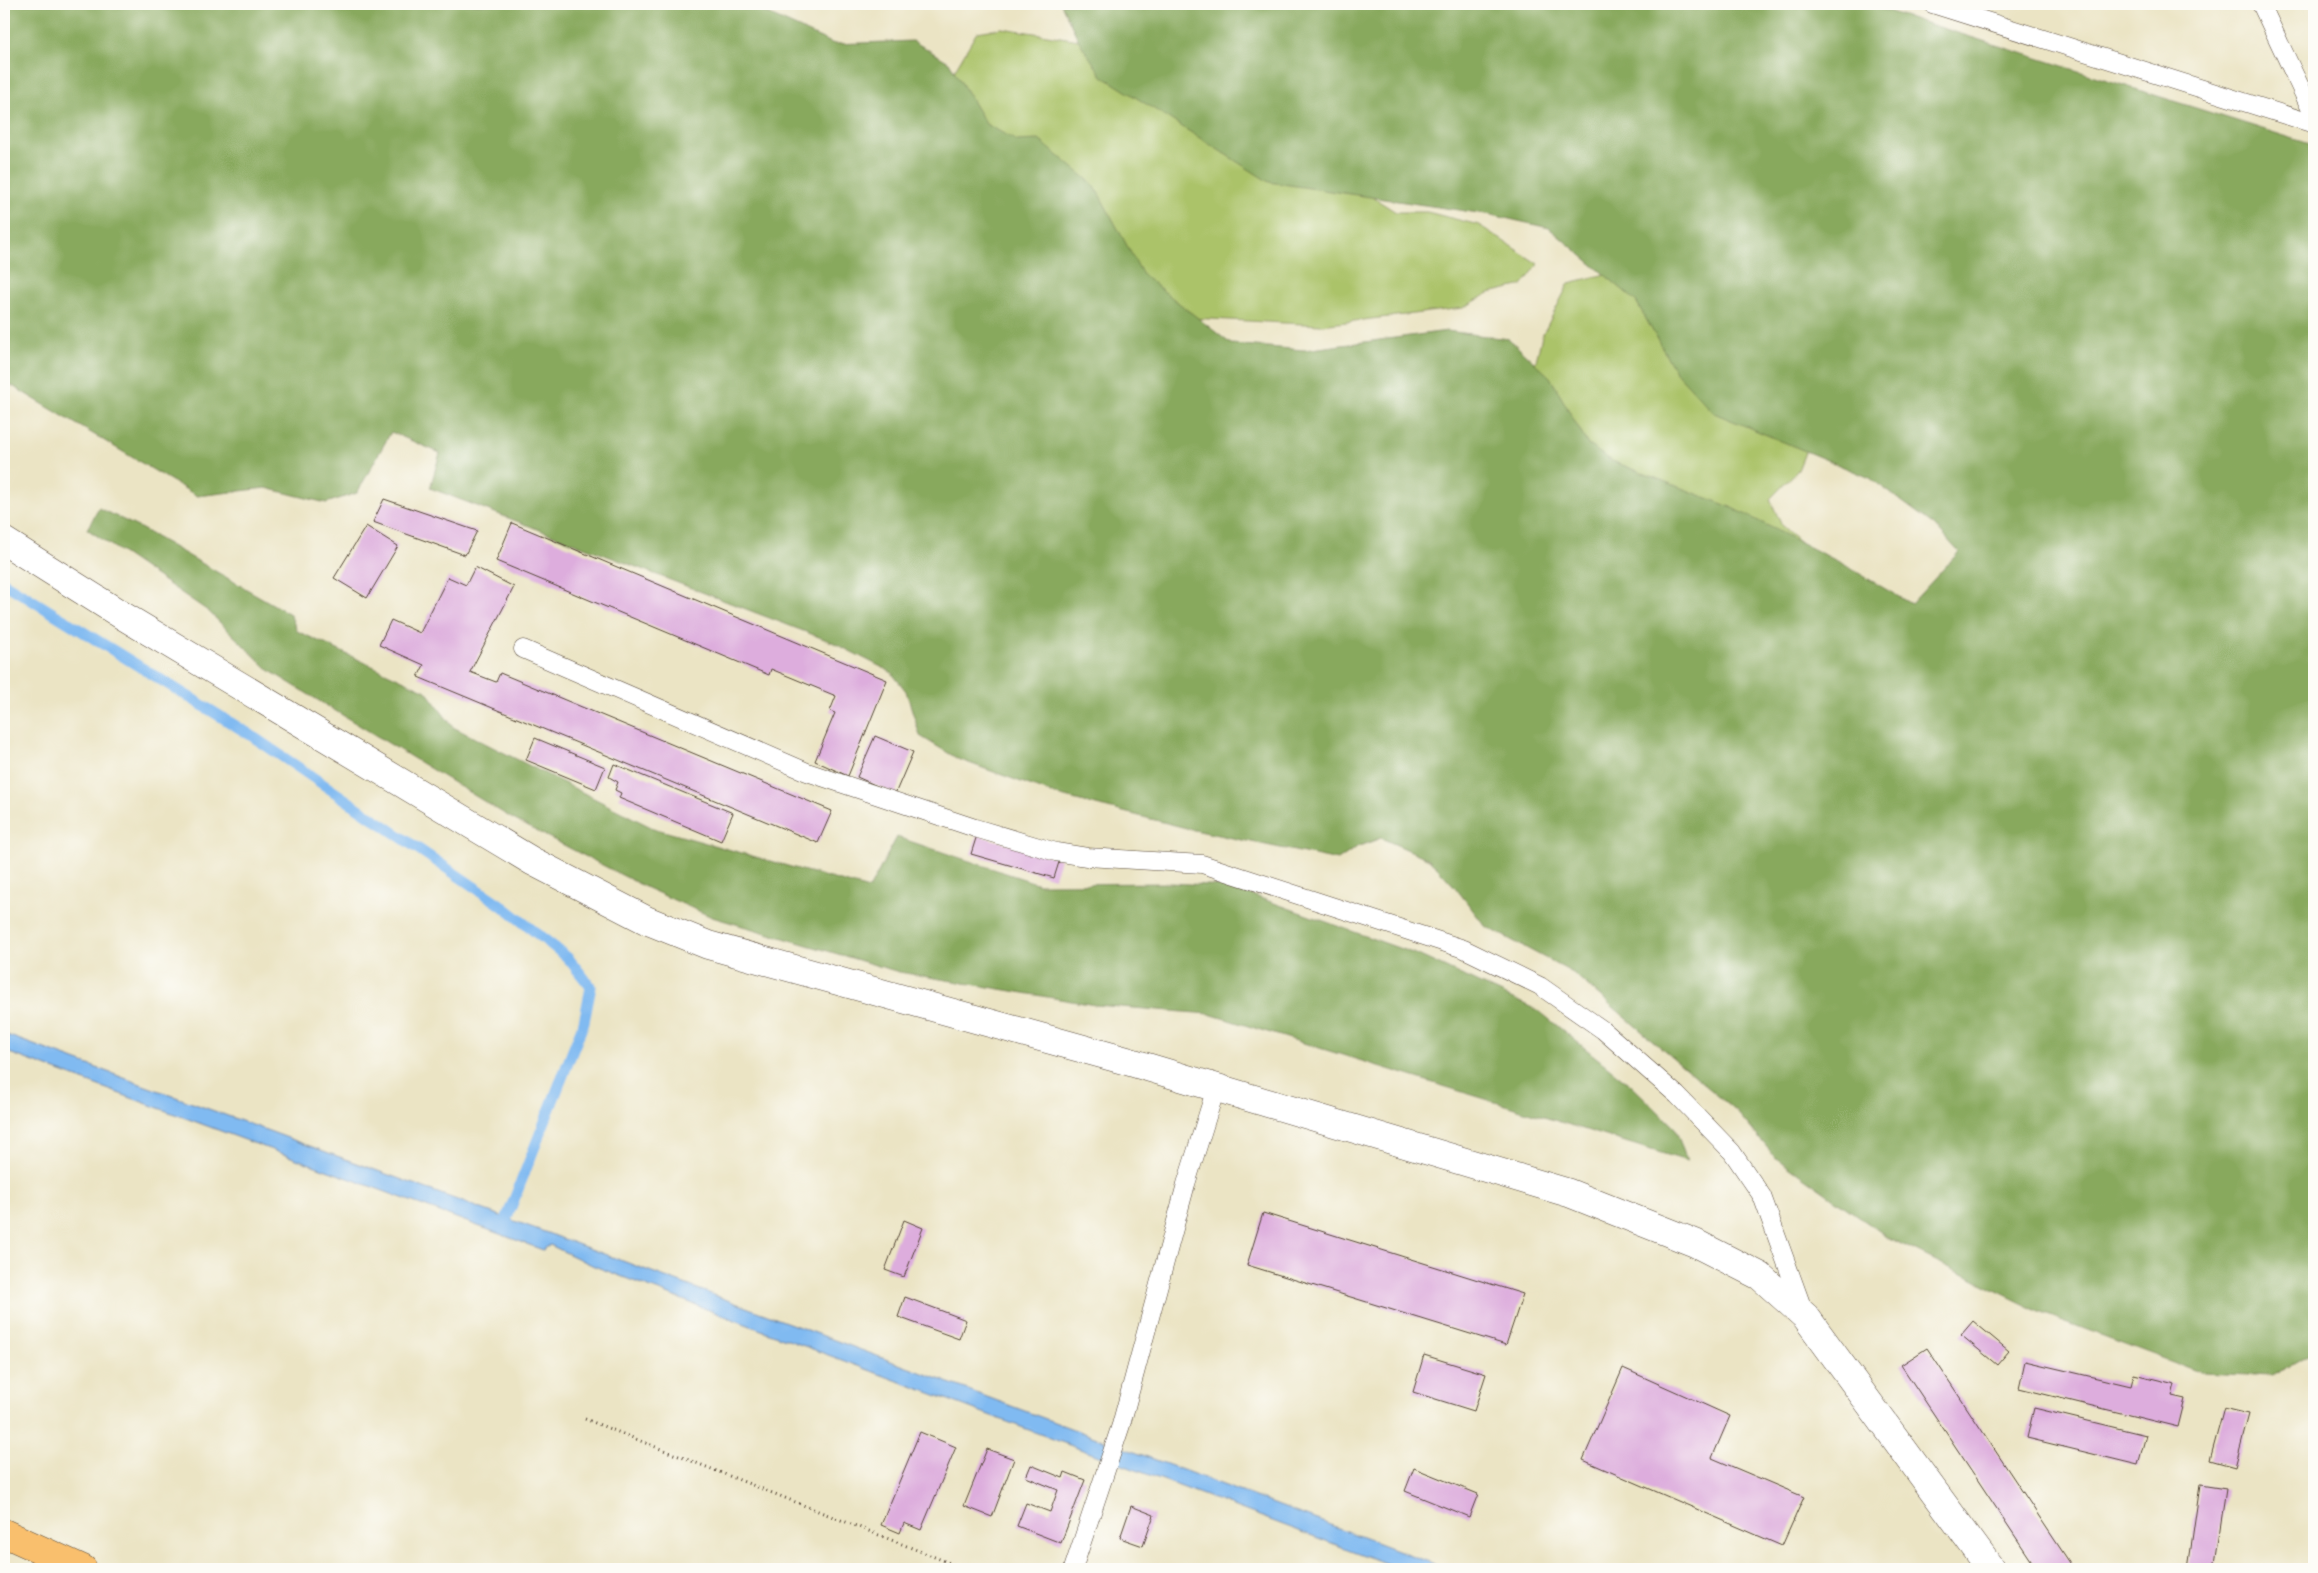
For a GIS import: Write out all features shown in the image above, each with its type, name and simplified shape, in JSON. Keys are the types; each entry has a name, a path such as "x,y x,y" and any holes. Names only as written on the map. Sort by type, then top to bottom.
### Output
{"highway":[{"path":"4,1533 83,1569"}],"street":[{"path":"4,541 120,614 532,861 646,920 708,945 1216,1088 1569,1193 1695,1243 1760,1276 1806,1317 1991,1569"}],"lane":[{"path":"1932,4 2314,124"},
{"path":"2261,4 2314,116"},
{"path":"523,649 807,772 975,828 1056,852 1087,857 1202,864 1464,948 1540,986 1603,1030 1677,1094 1732,1152 1762,1196 1806,1317"},
{"path":"1073,1569 1121,1424 1186,1184 1216,1088"}],"path":[{"path":"585,1419 965,1569"}],"green space":[{"path":"4,4 746,4 834,44 913,41 949,62 986,124 1017,141 1039,140 1094,185 1143,275 1231,344 1304,350 1447,331 1509,339 1550,377 1588,445 1612,461 1733,508 1843,564 1911,604 1959,552 1934,525 1870,478 1714,413 1675,371 1636,301 1549,228 1492,215 1269,182 1102,76 1079,41 1061,4 1866,4 2310,144 2314,159 2314,1351 2272,1376 2202,1373 2042,1313 1889,1238 1776,1158 1737,1112 1573,973 1485,926 1455,887 1429,859 1381,838 1357,847 1338,860 1194,830 1057,795 958,759 920,736 906,691 891,672 832,642 430,488 440,453 391,432 357,493 326,503 266,488 197,496 4,381"},
{"path":"1002,28 1092,42 1355,186 1396,212 1427,212 1479,225 1538,264 1523,285 1489,293 1463,308 1321,325 1192,318 997,149 953,73 977,32"},
{"path":"1610,273 1808,445 1798,470 1770,499 1782,526 1820,559 1526,425 1530,385 1542,336 1569,283"},
{"path":"99,508 142,529 290,614 297,631 426,691 453,727 653,828 869,889 897,837 1039,884 1171,883 1227,886 1418,955 1539,1011 1633,1087 1675,1128 1687,1161 1209,1014 1095,1005 899,972 712,917 647,888 513,819 270,671 208,611 87,529"}],"water":[{"path":"4,1034 561,1238 1448,1569 1401,1569 756,1328 594,1266 550,1245 543,1250 4,1051"}],"building":[{"path":"384,499 477,531 465,555 373,522"},
{"path":"512,523 887,680 848,776 815,761 835,713 830,711 836,696 771,669 769,675 496,561"},
{"path":"366,526 398,546 367,598 334,578"},
{"path":"475,567 514,587 470,672 496,682 500,673 832,811 818,843 418,677 424,665 379,645 391,620 420,633 448,577 466,585"},
{"path":"875,736 913,752 895,794 857,777"},
{"path":"535,738 605,767 596,789 526,760"},
{"path":"614,764 733,813 721,841 619,798 621,793 615,790 618,782 609,777"},
{"path":"977,835 1060,859 1054,878 971,854"},
{"path":"1263,1213 1523,1294 1506,1345 1247,1265"},
{"path":"904,1220 923,1228 904,1277 885,1270"},
{"path":"905,1297 966,1320 959,1339 898,1317"},
{"path":"1973,1321 2009,1351 1997,1365 1961,1335"},
{"path":"1927,1348 2074,1569 2037,1569 1901,1365"},
{"path":"1424,1355 1486,1374 1474,1411 1413,1392"},
{"path":"2025,1361 2131,1386 2134,1374 2175,1384 2172,1396 2185,1399 2178,1427 2019,1388"},
{"path":"1623,1368 1730,1416 1712,1458 1804,1497 1782,1546 1583,1460"},
{"path":"2034,1408 2146,1435 2138,1465 2027,1438"},
{"path":"2224,1408 2249,1414 2235,1467 2210,1460"},
{"path":"920,1432 956,1447 921,1530 904,1523 900,1533 881,1525"},
{"path":"987,1449 1014,1459 992,1517 964,1506"},
{"path":"1031,1465 1063,1478 1065,1472 1085,1480 1061,1543 1017,1526 1026,1503 1050,1512 1058,1490 1026,1477"},
{"path":"1414,1468 1478,1494 1469,1517 1405,1491"},
{"path":"2200,1485 2226,1489 2214,1569 2188,1569"},
{"path":"1131,1506 1154,1515 1143,1546 1120,1538"}],"waterway":[{"path":"4,583 249,734 501,905 568,958 591,987 584,1022 504,1225"}]}
